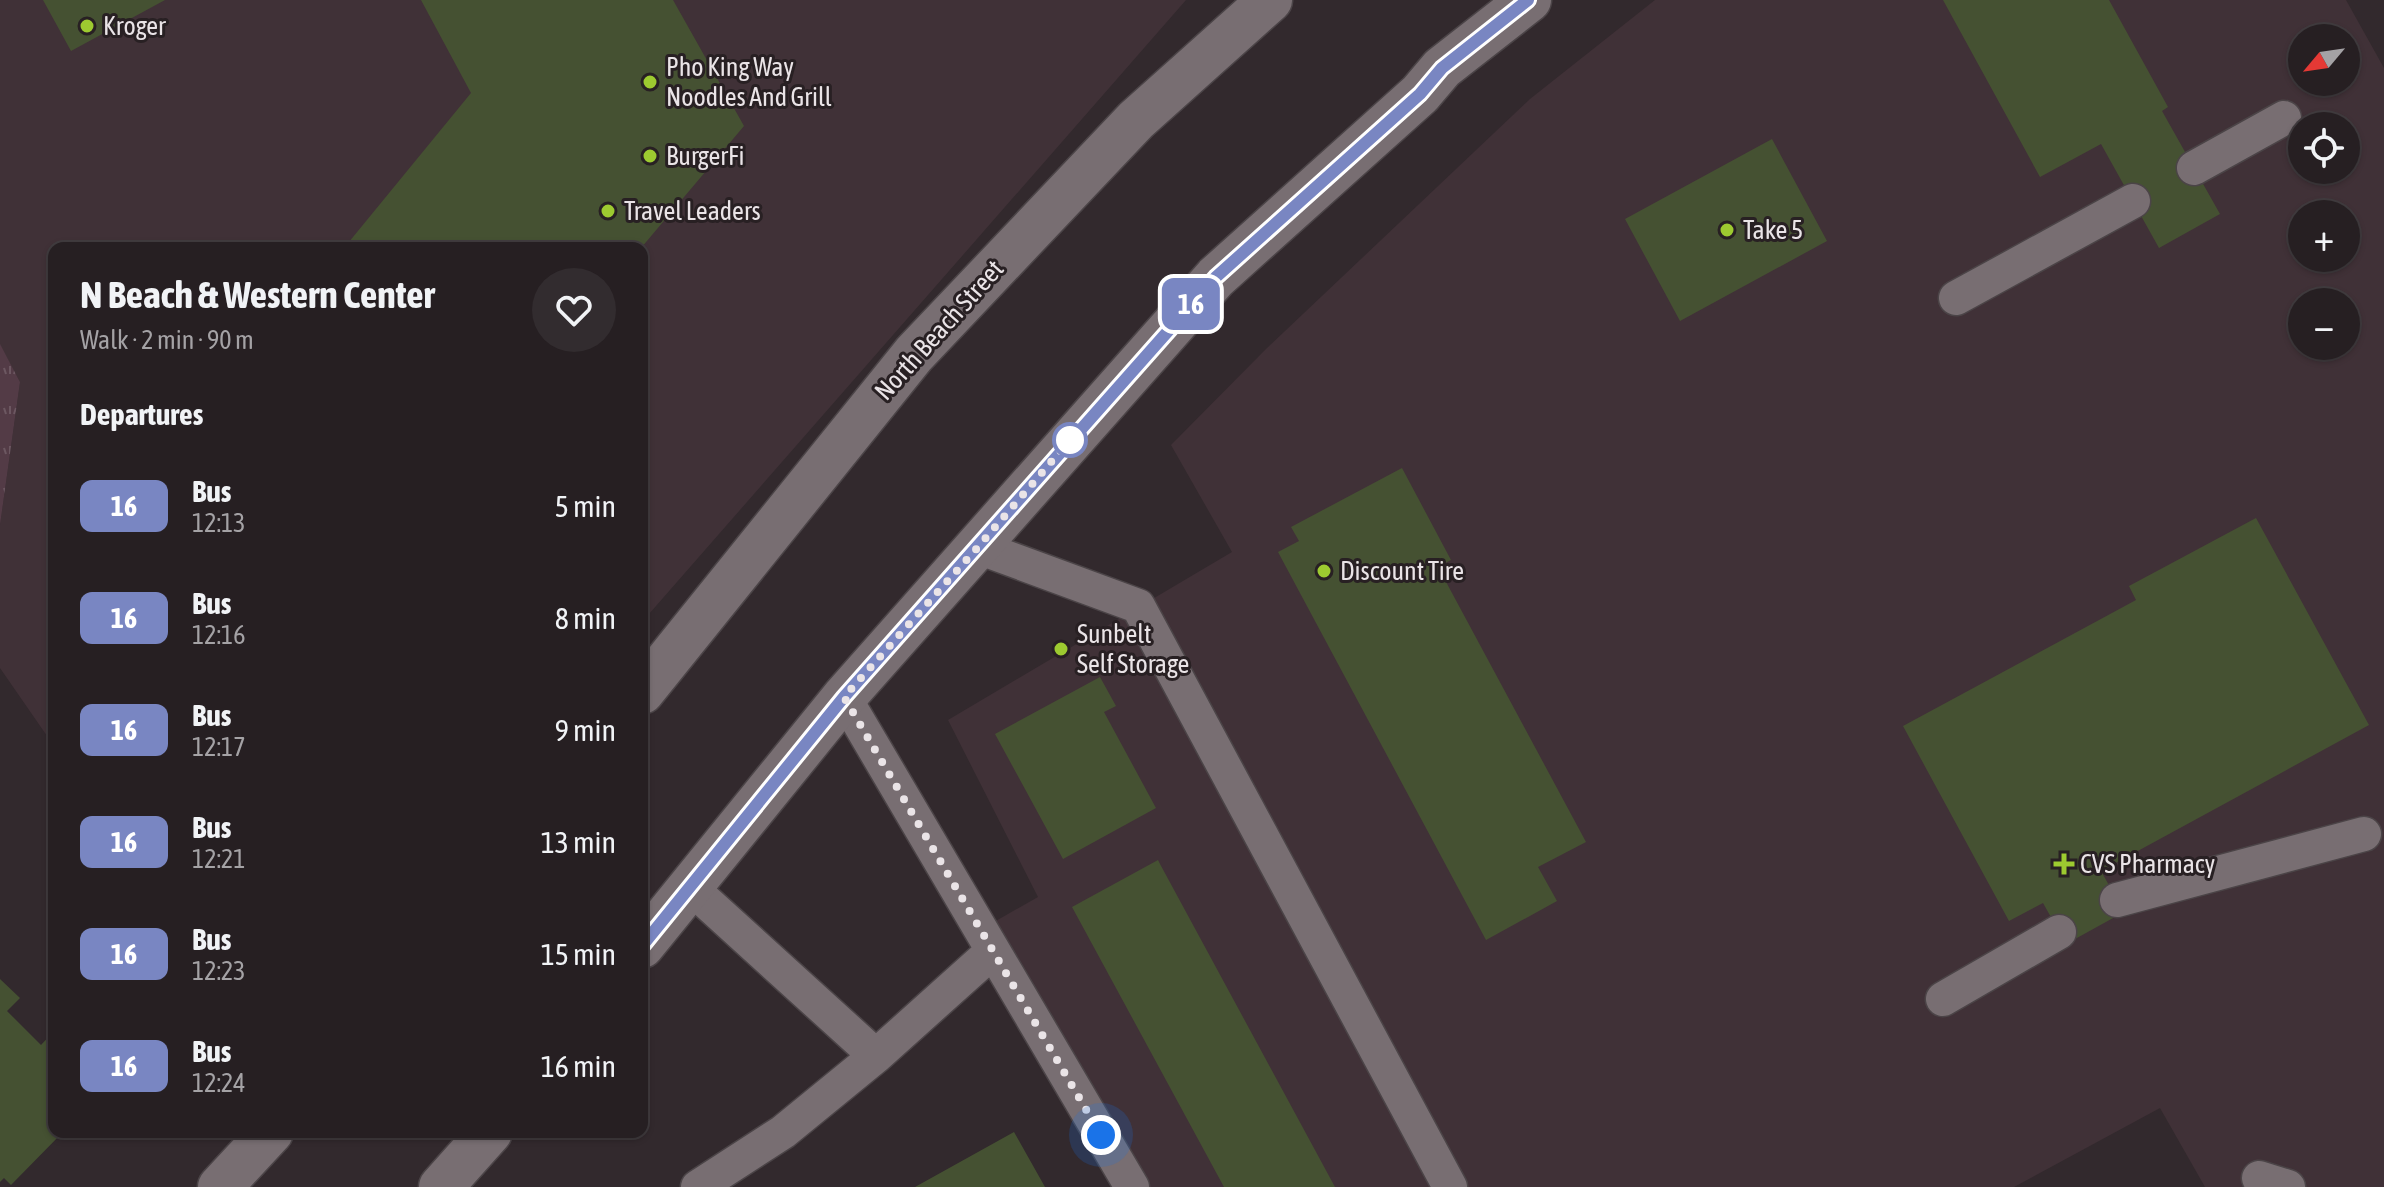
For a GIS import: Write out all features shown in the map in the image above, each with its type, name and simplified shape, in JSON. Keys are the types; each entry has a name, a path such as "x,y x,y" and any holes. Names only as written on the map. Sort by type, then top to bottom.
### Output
{"main road":[{"name":"North Beach Street","path":"648,685 914,354 1136,120 1270,0"},
{"path":"648,939 844,697 1216,277 1420,94 1442,68 1529,0"},
{"path":"220,1187 265,1138"},
{"path":"441,1187 485,1138"}],"lane":[{"path":"2194,168 2284,118"},
{"path":"1956,298 2133,201"},
{"path":"978,547 1138,606 1450,1187"},
{"path":"844,697 1132,1187"},
{"path":"2117,900 2364,834"},
{"path":"690,887 876,1056"},
{"path":"1943,999 2059,932"},
{"path":"698,1187 783,1132 876,1056 993,951"}],"shaded area":[{"path":"0,0 1186,0 648,615 648,242 48,242 48,737 0,668 0,525 20,382 0,345"},
{"path":"1655,0 2346,0 2359,24 2288,24 2288,96 2360,96 2360,25 2384,68 2384,1187 2205,1187 2160,1108 2014,1187 1141,1187 994,922 1038,897 948,720 1232,552 1171,445 1266,349 1530,99"}],"green space":[{"path":"0,344 20,382 0,525"}],"building":[{"name":"Kroger","path":"43,0 165,0 71,51"},
{"path":"421,0 673,0 744,126 646,242 349,242 471,93"},
{"path":"1943,0 2109,0 2168,107 2162,111 2220,214 2159,248 2101,144 2040,177"},
{"path":"1772,139 1827,241 1680,321 1625,219"},
{"path":"1402,468 1451,560 1438,567 1586,842 1538,867 1557,901 1486,940 1278,552 1299,541 1291,527"},
{"name":"CVS Pharmacy","path":"2256,518 2369,725 2101,871 2124,912 2066,944 2043,903 2009,921 1903,726 2136,600 2129,586"},
{"path":"1100,677 1116,706 1104,712 1156,808 1063,859 995,734"},
{"path":"1158,860 1335,1187 1224,1187 1072,907"},
{"path":"0,979 20,998 7,1011 41,1045 48,1037 48,1138 57,1138 11,1185 4,1178 0,1182"},
{"path":"1014,1132 1045,1187 915,1187"}],"bus line":[{"name":"16","path":"648,939 844,697 1216,277 1420,94 1442,68 1528,0"}],"place":[{"name":"Kroger","path":"87,26"},
{"name":"Pho King Way Noodles And Grill","path":"650,82"},
{"name":"BurgerFi","path":"650,156"},
{"name":"Travel Leaders","path":"608,211"},
{"name":"Take 5","path":"1727,230"},
{"name":"Discount Tire","path":"1324,571"},
{"name":"Sunbelt Self Storage","path":"1061,649"},
{"name":"CVS Pharmacy","path":"2064,864"}],"route":[{"path":"1070,440 844,697 1101,1135"}]}
